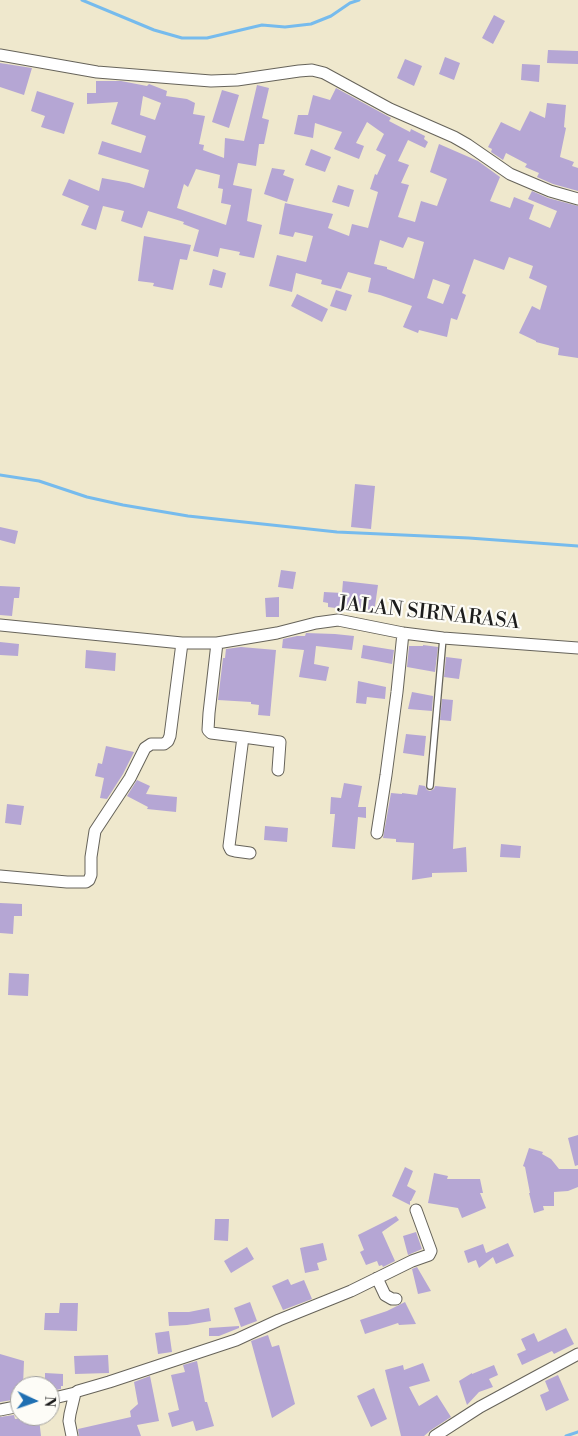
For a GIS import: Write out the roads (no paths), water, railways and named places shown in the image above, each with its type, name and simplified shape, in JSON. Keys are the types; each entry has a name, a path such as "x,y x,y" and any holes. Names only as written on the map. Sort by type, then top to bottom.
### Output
{"street":[{"path":"0,55 97,72 211,81 237,80 312,70 324,73 390,109 454,137 510,174 550,191 578,199"},
{"name":"JALAN SIRNARASA","path":"0,625 182,643 217,643 278,633 316,623 338,620 403,633 443,638 578,648"},
{"path":"377,833 397,692 403,633"},
{"path":"0,876 67,882 86,882 89,880 95,830 130,778 145,748 151,744 164,744 170,736 182,643"},
{"path":"217,643 209,713 209,731 211,733 280,742 278,770"},
{"path":"243,737 229,846 231,850 250,853"},
{"path":"60,1397 236,1340 279,1320 342,1295 412,1261 429,1255 431,1251 416,1210"},
{"path":"377,1278 385,1295 396,1299"},
{"path":"435,1436 480,1407 578,1354"},
{"path":"72,1436 69,1421 75,1393"}],"lane":[{"path":"430,786 443,638"}],"waterway":[{"path":"82,0 154,30 182,38 207,38 262,25 285,27 311,24 331,16 350,3 359,0"},
{"path":"0,475 39,481 87,497 123,505 188,516 337,532 469,538 578,546"},
{"path":"566,1436 578,1432"}]}
